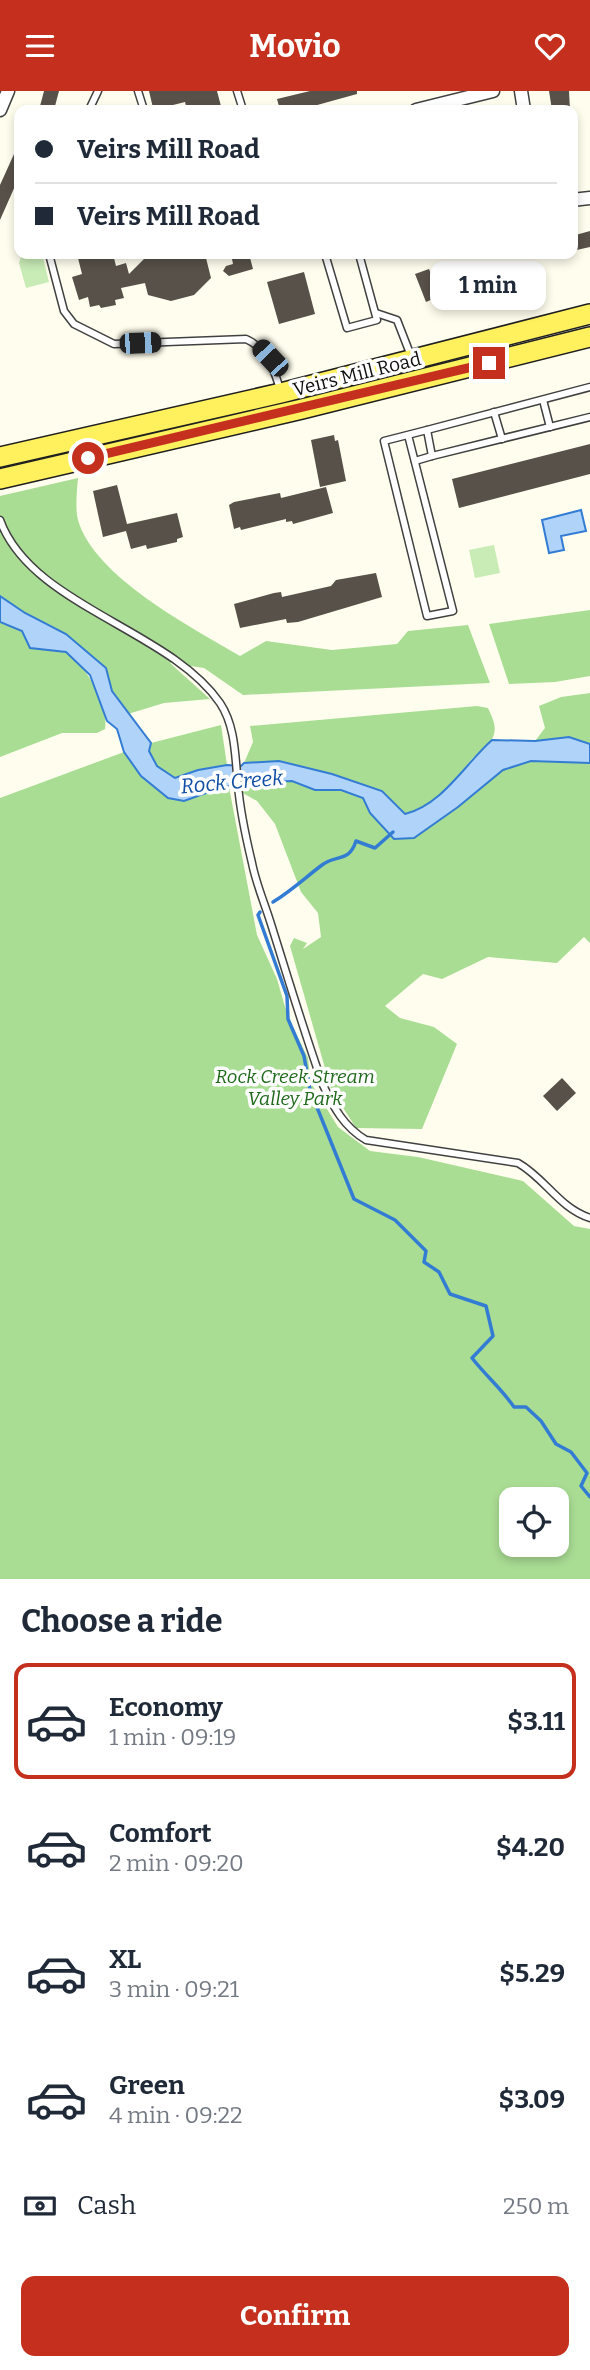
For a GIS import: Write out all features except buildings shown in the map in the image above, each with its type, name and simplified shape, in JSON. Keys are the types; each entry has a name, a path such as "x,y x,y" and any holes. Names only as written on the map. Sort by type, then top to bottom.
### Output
{"main road":[{"name":"Veirs Mill Road","path":"0,457 281,393 590,314"},
{"name":"Veirs Mill Road","path":"0,479 590,337"},
{"path":"458,349 464,369"}],"street":[{"path":"0,110 8,91"},
{"path":"436,105 493,91"}],"lane":[{"path":"50,259 64,311 74,324 114,344 246,339 257,344 270,358 281,393"},
{"path":"326,259 347,328 377,320 360,259"},
{"path":"376,313 397,320 405,335 412,361"},
{"path":"408,435 453,611 427,616 384,441 590,387"},
{"path":"543,400 550,427"},
{"path":"494,412 502,439"},
{"path":"415,461 590,417"},
{"path":"427,430 432,456"},
{"path":"0,520 11,546 32,567 68,594 169,658 209,689 230,720 239,795 252,866 323,1085 351,1131 366,1140 518,1163 562,1203 578,1215 590,1218"}],"green space":[{"path":"20,259 43,259 49,282 26,288"},
{"path":"78,478 78,520 88,541 103,561 147,599 240,656 266,641 332,650 397,644 408,631 468,625 490,683 243,695 204,668 170,663 210,699 164,703 128,714 112,691 105,668 66,634 25,613 0,596 0,496"},
{"path":"494,545 500,573 475,578 469,550"},
{"path":"590,610 590,676 555,682 509,684 489,624"},
{"path":"0,622 22,631 31,648 63,652 79,664 94,685 104,709 105,729 97,733 62,733 0,757"},
{"path":"590,693 590,744 569,737 535,741 545,728 539,706 561,697"},
{"path":"477,706 488,708 493,720 495,731 490,742 434,799 405,814 382,791 332,774 279,761 244,763 253,742 250,726"},
{"path":"221,725 227,765 175,778 157,766 149,751 151,743"},
{"name":"Rock Creek Stream Valley Park","path":"124,752 141,776 184,801 229,787 257,935 277,979 288,1017 308,1058 311,1083 338,1127 370,1151 418,1157 523,1181 574,1226 590,1229 590,1579 0,1579 0,798"},
{"path":"574,760 590,763 590,943 584,937 557,963 488,957 442,979 423,974 385,1006 400,1018 434,1027 457,1044 422,1129 356,1128 331,1089 290,946 294,938 307,943 303,949 321,937 318,913 301,892 275,824 257,801 241,792 242,783 292,781 315,790 341,790 363,798 370,813 394,839 414,838 503,770 531,761"}],"water":[{"path":"581,510 586,531 561,536 564,550 549,553 542,520"},
{"name":"Rock Creek","path":"0,596 25,613 66,634 106,668 112,691 151,743 149,751 157,766 175,778 198,770 227,765 279,761 332,774 382,791 405,814 431,802 442,793 492,740 535,741 569,737 590,744 590,763 531,761 503,770 414,838 394,839 370,813 363,798 341,790 315,790 292,781 242,783 184,801 168,798 141,776 124,752 117,729 107,721 90,675 66,652 30,648 22,631 0,622"}],"waterway":[{"path":"273,902 322,865 346,855 356,841 375,848 393,832"},
{"path":"260,912 258,915 287,996 288,1019 304,1056 310,1090 354,1199 395,1220 426,1251 424,1262 439,1272 450,1294 486,1306 493,1336 472,1358 514,1407 526,1407 541,1421 556,1444 571,1452 587,1473 581,1486 590,1497"}],"route":[{"path":"88,458 489,363"}]}
